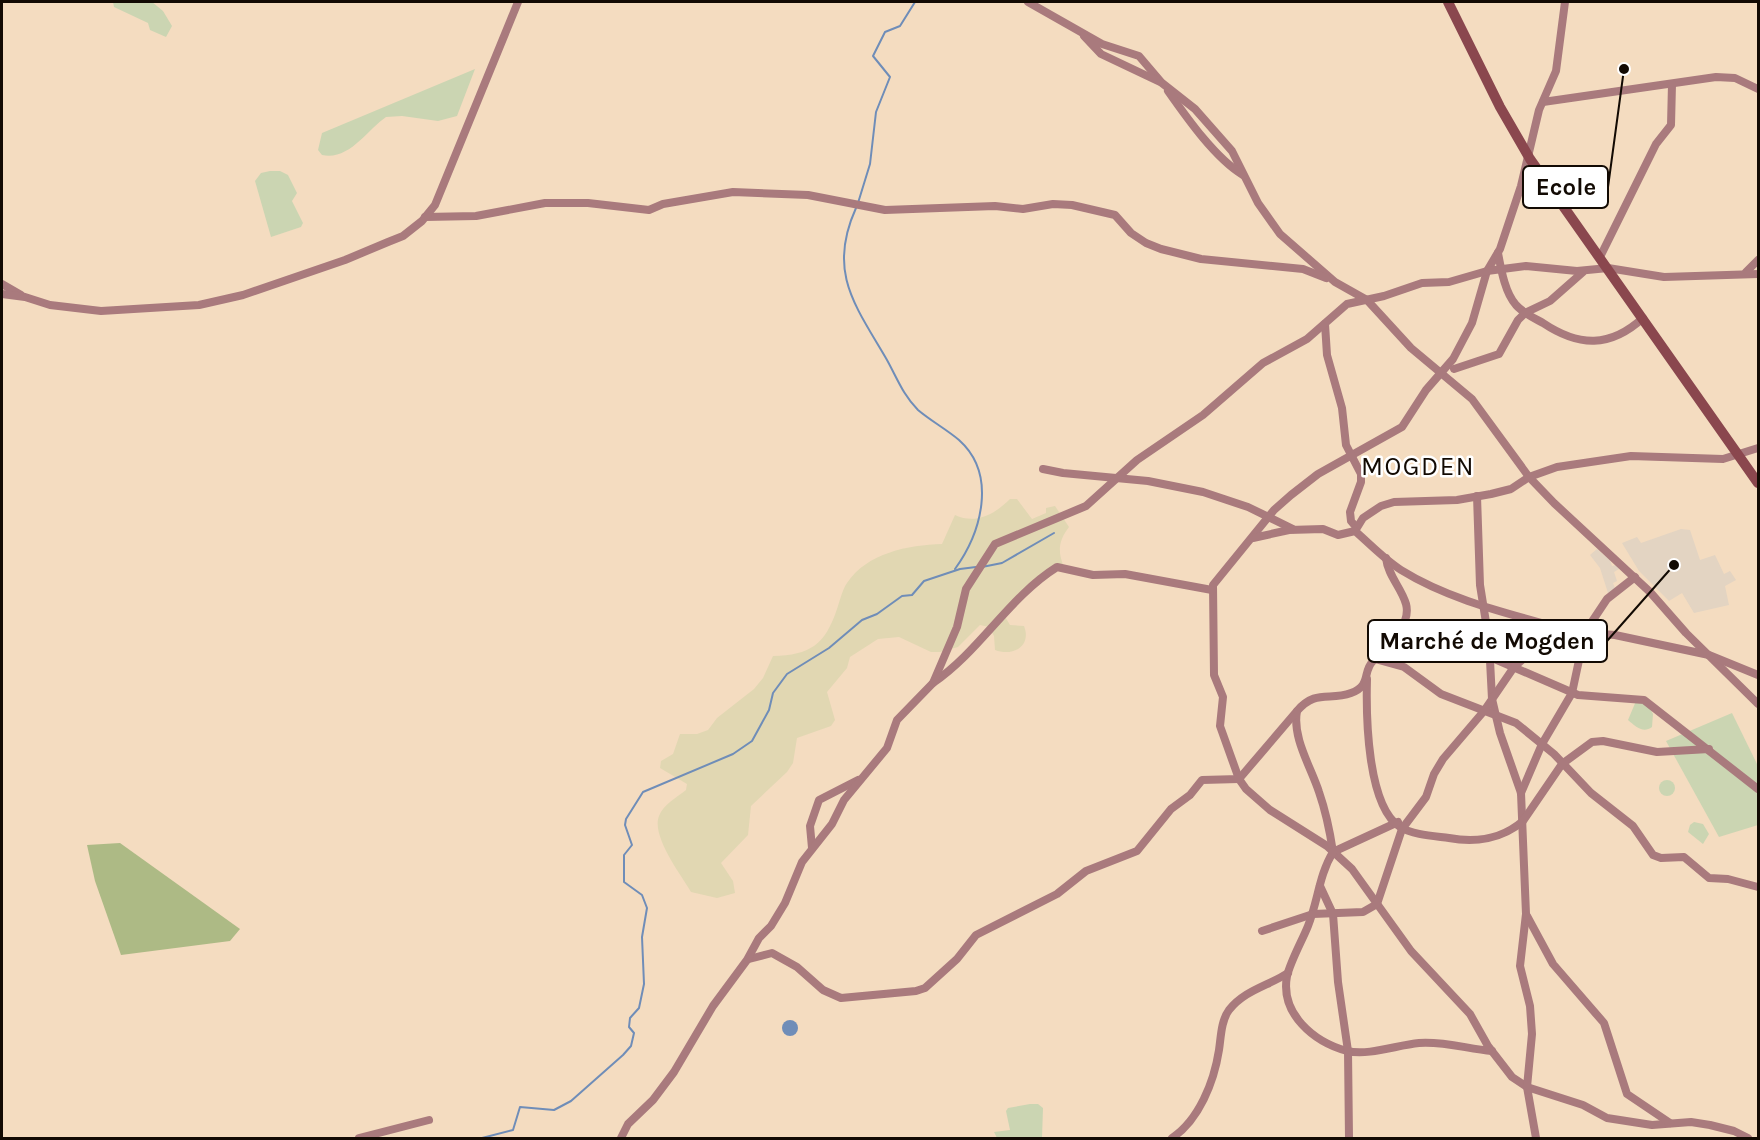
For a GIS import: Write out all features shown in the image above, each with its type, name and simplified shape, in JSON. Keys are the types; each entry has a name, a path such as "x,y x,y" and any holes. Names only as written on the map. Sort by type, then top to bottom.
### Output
{"street":[{"path":"2,294 101,311 200,305 243,295 345,260 403,236 435,205 518,2"},
{"path":"1028,2 1083,35 1139,56 1202,137 1231,168 1245,176"},
{"path":"1448,2 1500,107 1527,154 1758,483"},
{"path":"1565,2 1556,71 1543,102 1527,154 1521,186 1497,253 1487,271 1475,315 1453,359 1402,427 1318,474 1274,510 1252,539 1221,573 1212,590 1214,675 1223,697 1220,726 1239,779 1270,810 1328,846 1352,868 1411,951 1470,1014 1492,1051 1512,1077 1527,1087 1583,1105 1607,1118 1652,1125 1670,1123 1710,1125 1734,1131 1748,1138"},
{"path":"1083,35 1101,54 1162,83 1195,109 1221,136 1258,203 1280,234 1335,282"},
{"path":"1543,102 1726,76 1739,79 1758,89"},
{"path":"1600,257 1656,144 1669,129 1672,84"},
{"path":"425,217 476,216 545,203 588,203 649,210 670,202 733,192 808,195 885,210 995,206 1023,209 1053,204 1072,204 1115,215 1131,233 1161,249 1201,259 1303,269 1335,282 1367,300 1411,348 1457,384 1506,442 1529,477 1635,577 1758,704"},
{"path":"1497,253 1510,295 1525,313 1571,338 1600,342 1616,337 1643,318"},
{"path":"1746,272 1758,260"},
{"path":"933,683 957,627 966,589 995,544 1086,506 1137,460 1203,416 1263,363 1307,339 1347,304 1422,283 1449,282 1487,271 1526,266 1584,271 1608,268 1664,276 1746,272 1758,274"},
{"path":"1454,369 1499,354 1512,328 1525,313 1550,301 1584,271"},
{"path":"2,284 25,297"},
{"path":"1325,324 1327,355 1342,408 1350,456 1359,468 1361,482 1350,507 1350,518 1355,529 1386,558 1417,579 1482,605 1572,632"},
{"path":"1453,359 1457,384"},
{"path":"1252,539 1294,530 1323,529 1338,536 1355,529 1381,506 1394,502 1457,500 1511,489 1544,470 1600,459 1631,456 1723,459 1758,448"},
{"path":"1043,469 1149,481 1203,492 1248,507 1294,530"},
{"path":"1477,496 1482,605 1490,657 1492,699 1521,793 1526,914 1520,966 1530,1006 1532,1034 1527,1087 1536,1138"},
{"path":"1386,558 1389,575 1406,604 1406,612 1393,642 1371,662 1367,679 1367,734 1376,790 1395,824 1402,829 1454,839 1475,840 1502,835 1523,821 1562,764 1592,742 1603,741 1657,752 1709,749"},
{"path":"621,1138 628,1125 653,1100 674,1072 713,1006 747,960 759,938 771,926 785,903 802,862 832,824 839,808 860,779 887,748 897,720 933,683 952,670 1023,595 1058,567 1093,575 1125,574 1212,590"},
{"path":"1521,793 1542,744 1572,693 1585,632 1607,599 1635,577"},
{"path":"1262,931 1313,914 1363,912 1377,904 1402,829 1426,797 1434,774 1443,759 1484,711 1514,667 1548,637 1585,632 1709,655 1758,675"},
{"path":"1393,642 1490,657 1584,697 1644,700 1758,789"},
{"path":"1375,659 1404,667 1441,694 1516,723 1542,744 1604,805 1633,826 1653,855 1661,858 1684,857 1709,878 1728,879 1758,887"},
{"path":"747,960 772,953 797,967 823,990 841,998 916,992 925,988 957,960 976,935 1057,894 1086,871 1137,851 1171,809 1190,795 1202,780 1239,779 1297,711 1313,698 1353,692 1367,679"},
{"path":"1297,711 1297,731 1320,793 1333,852"},
{"path":"812,848 810,826 819,800 860,779"},
{"path":"1408,818 1333,852 1324,867 1313,914 1288,973 1289,1002 1305,1030 1316,1038 1348,1051 1375,1050 1420,1043 1492,1051"},
{"path":"1320,886 1333,914 1338,982 1348,1051 1349,1138"},
{"path":"1526,914 1553,964 1604,1023 1627,1094 1670,1123"},
{"path":"1172,1138 1191,1123 1207,1090 1216,1068 1223,1020 1229,1010 1256,987 1288,973"},
{"path":"359,1138 429,1120"}],"shaded area":[{"path":"1681,529 1690,530 1700,560 1715,555 1724,574 1730,571 1736,580 1725,586 1729,605 1694,613 1682,593 1669,601 1639,571 1622,543 1637,537 1641,543"},
{"path":"1597,549 1610,560 1612,566 1616,565 1619,569 1614,572 1617,581 1613,583 1616,591 1608,593 1600,568 1590,555"}],"green space":[{"path":"113,2 152,2 163,11 172,26 166,37 150,30 148,23 114,7"},
{"path":"475,69 457,116 438,121 402,116 386,117 357,143 341,153 332,156 322,155 318,150 322,133"},
{"path":"280,171 288,175 297,193 292,201 303,223 301,227 271,237 255,181 261,173"},
{"path":"1636,701 1648,704 1653,714 1652,727 1649,729 1639,728 1628,720"},
{"path":"1732,713 1758,766 1758,825 1719,837 1666,741"},
{"path":"1664,780 1670,780 1675,788 1673,794 1664,796 1659,791 1659,785"},
{"path":"1694,822 1703,824 1709,834 1703,844 1688,832 1690,825"},
{"path":"120,843 240,929 230,941 121,955 95,881 87,845"},
{"path":"1038,1104 1043,1108 1042,1138 997,1138 994,1132 1010,1130 1006,1111 1008,1108"}],"sand":[{"path":"1010,499 1017,499 1032,519 1046,513 1046,508 1055,506 1069,527 1060,546 1060,556 1064,567 1057,567 1004,615 1010,625 1024,626 1026,633 1023,644 1014,651 995,650 994,636 989,627 980,625 958,647 940,652 931,652 899,637 878,639 850,657 847,668 827,692 835,720 831,726 797,738 793,763 787,772 751,806 748,835 721,863 733,881 735,893 717,898 691,892 668,855 659,834 658,824 659,816 664,808 686,790 687,784 660,768 661,761 673,754 680,734 697,734 708,730 717,718 754,689 763,678 773,656 797,653 814,646 827,631 845,586 866,564 902,549 942,544 955,515 970,519 985,516"}],"water":[{"path":"787,1020 793,1020 798,1028 796,1034 787,1036 782,1031 782,1025"}],"waterway":[{"path":"858,203 870,164 876,112 890,77 873,56 885,32 900,26 915,2"},
{"path":"856,208 844,251 845,270 855,305 908,398 918,410 959,440 971,454 978,470 982,487 978,522 972,539 955,569"},
{"path":"982,567 1002,563 1054,533"},
{"path":"482,1138 513,1130 520,1107 554,1110 571,1101 631,1046 634,1033 629,1027 630,1018 639,1008 644,984 642,937 647,908 642,895 624,882 624,855 632,845 625,825 626,819 643,792 733,754 752,741 769,710 773,693 787,674 829,648 862,620 877,614 902,596 912,595 924,581 960,569 976,567"}],"place":[{"name":"Ecole","path":"1624,69"},
{"name":"Marché de Mogden","path":"1674,565"}],"district":[{"name":"MOGDEN","path":"1418,466"}]}
